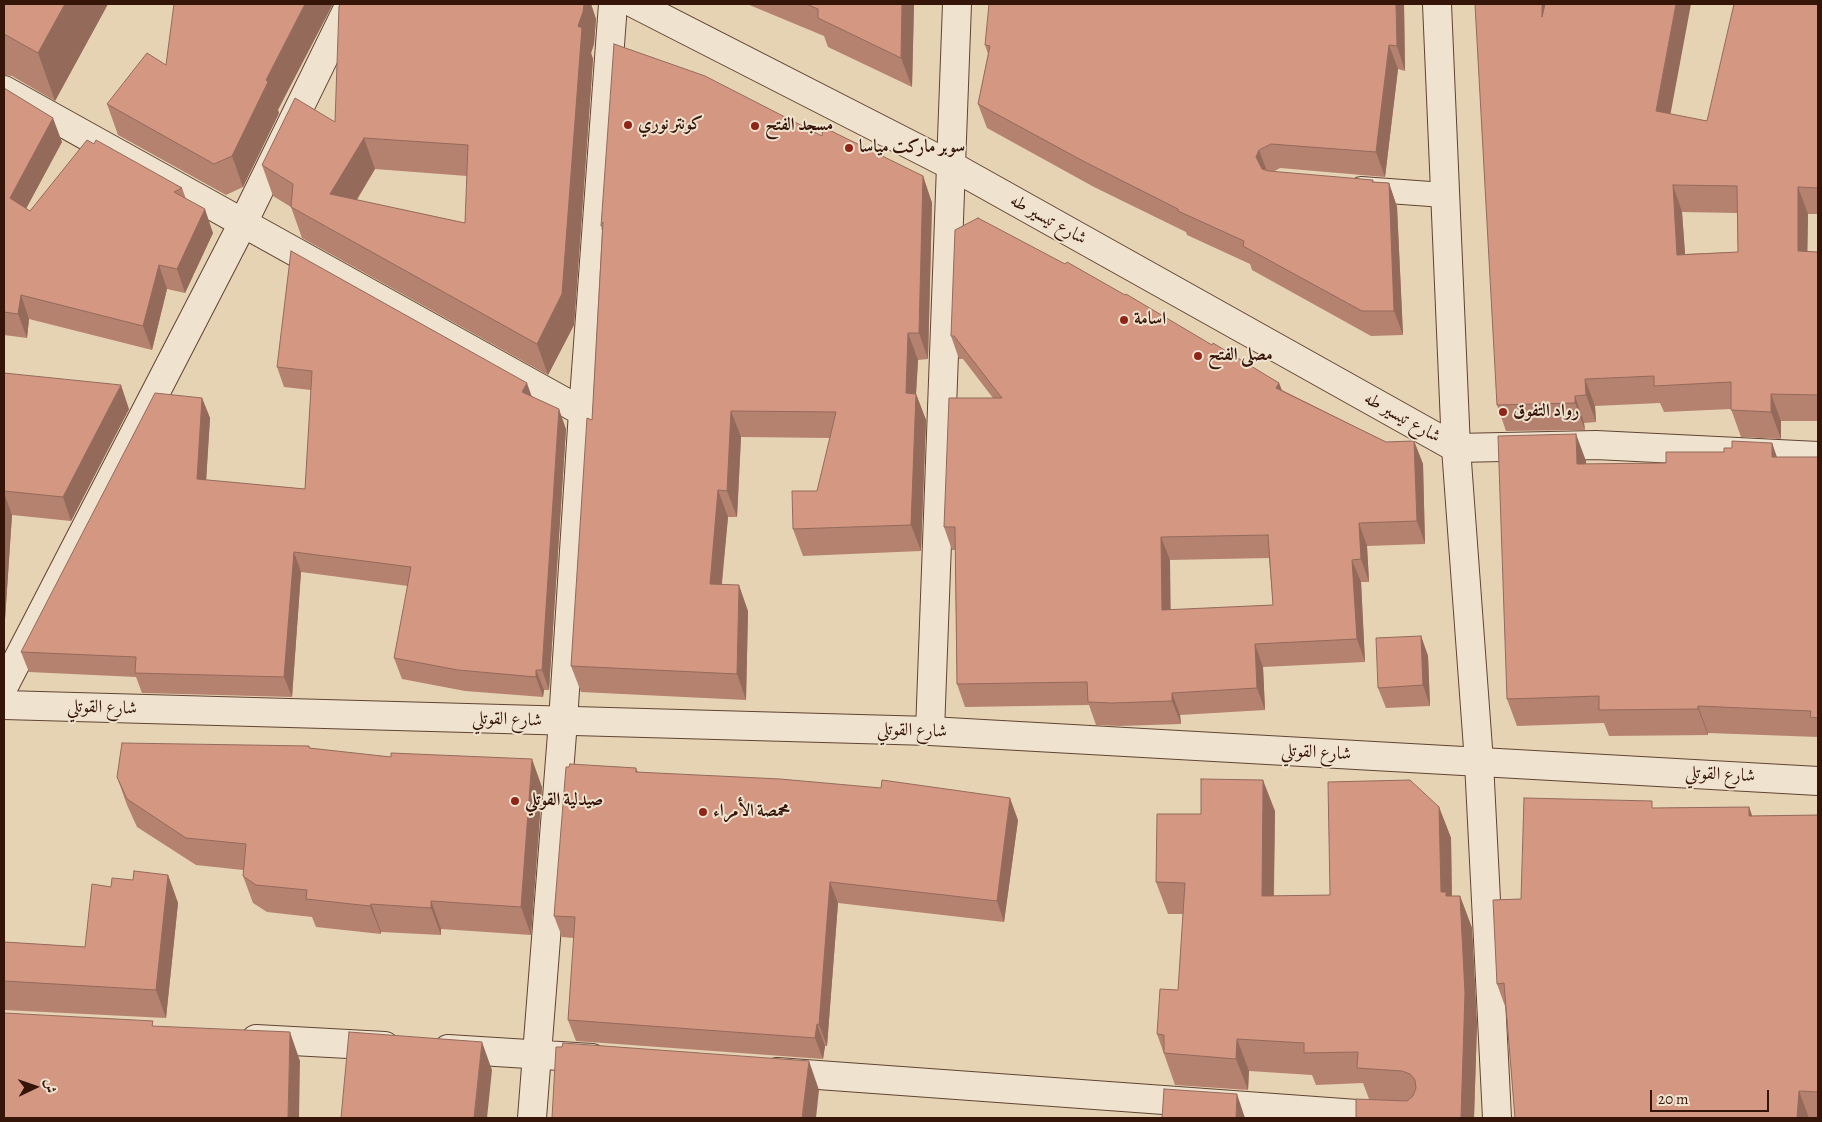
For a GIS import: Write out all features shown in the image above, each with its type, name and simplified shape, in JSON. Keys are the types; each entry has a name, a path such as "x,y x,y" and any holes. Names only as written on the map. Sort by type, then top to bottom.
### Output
{"street":[{"path":"4,686 243,223 350,4"},
{"path":"532,1118 564,721 583,412 613,4"},
{"name":"شارع تيسير طه","path":"635,4 952,166 1456,448"},
{"path":"930,731 957,4"},
{"path":"1437,4 1456,448 1479,762 1497,1118"},
{"path":"4,90 583,412"},
{"path":"1456,448 1596,445 1818,456"},
{"name":"شارع القوتلي","path":"4,705 930,731 1818,780"},
{"path":"233,1037 616,1060"},
{"path":"755,1070 1412,1118"}],"lane":[{"path":"1337,187 1444,196"}],"building":[{"path":"4,4 65,4 38,53 4,34"},
{"path":"174,4 305,4 266,80 268,82 232,156 214,164 107,104 147,53 166,65"},
{"path":"341,4 584,4 578,26 582,28 562,294 537,344 291,207 293,184 262,165 295,98 335,122 339,6","holes":["364,138 468,145 465,223 330,194"]},
{"path":"806,4 902,4 901,58 818,18 818,9"},
{"path":"989,4 1396,4 1397,46 1389,45 1376,152 1271,144 1259,150 1256,157 1262,169 1269,171 1389,183 1394,311 1362,311 1243,246 1244,241 1178,211 1178,209 1085,162 978,104 990,46 985,45"},
{"path":"1475,4 1542,4 1542,17 1545,4 1676,4 1656,111 1707,121 1734,4 1818,4 1818,188 1798,187 1798,251 1818,252 1818,395 1771,394 1771,412 1731,410 1731,382 1654,386 1654,376 1585,379 1586,395 1575,396 1575,403 1497,405","holes":["1673,185 1737,186 1738,252 1677,255"]},
{"path":"614,44 705,76 822,136 823,127 923,176 919,333 908,333 906,393 916,394 911,525 793,529 792,491 817,491 836,412 731,411 727,491 718,490 710,584 739,585 737,674 571,666 587,418 592,420 603,222 601,226"},
{"path":"4,88 53,118 10,198 30,211 87,140 94,144 96,140 182,188 174,192 205,209 177,269 159,265 143,326 21,295 18,314 4,312"},
{"path":"978,218 1065,264 1067,262 1126,294 1212,345 1213,343 1279,383 1276,388 1386,442 1414,441 1417,521 1359,523 1361,559 1352,560 1357,639 1255,644 1257,688 1172,693 1172,701 1088,702 1087,682 957,684 955,527 944,527 949,398 1002,398 954,336 951,336 955,230","holes":["1268,535 1273,605 1162,610 1161,537"]},
{"path":"291,251 527,383 522,392 559,409 542,670 536,670 536,677 458,670 394,658 411,567 294,552 284,677 135,673 136,657 21,652 155,393 202,398 197,479 305,489 312,371 277,367"},
{"path":"4,373 121,385 63,497 4,491"},
{"path":"1576,434 1577,464 1666,463 1666,452 1724,452 1724,448 1732,448 1732,441 1772,443 1772,457 1818,457 1818,718 1810,717 1811,711 1698,706 1698,709 1599,710 1599,696 1507,699 1498,436"},
{"path":"1421,636 1423,685 1378,688 1376,638"},
{"path":"122,743 309,746 309,748 391,757 391,753 532,759 521,907 431,901 431,908 371,904 370,906 306,899 307,890 256,885 243,876 246,844 186,838 127,799 117,777"},
{"path":"570,764 636,768 636,772 780,779 881,788 882,780 1010,798 997,901 830,882 819,1025 817,1024 815,1038 568,1020 575,917 554,916 566,767 569,767"},
{"path":"1201,779 1263,780 1262,896 1330,895 1328,782 1410,780 1439,807 1441,892 1446,892 1446,896 1460,896 1465,993 1461,1118 1356,1118 1356,1099 1407,1101 1413,1096 1416,1088 1415,1080 1410,1074 1402,1071 1357,1068 1358,1052 1304,1053 1304,1043 1237,1039 1236,1059 1164,1053 1164,1035 1157,1034 1160,989 1178,990 1185,883 1156,882 1157,814 1201,814"},
{"path":"1524,798 1652,801 1652,808 1749,807 1749,816 1818,815 1818,1092 1799,1091 1797,1118 1515,1118 1504,983 1497,984 1493,900 1521,899"},
{"path":"134,871 168,875 156,990 4,981 4,942 85,947 92,884 111,887 112,878 133,880"},
{"path":"4,1013 153,1021 152,1026 290,1032 288,1118 4,1118"},
{"path":"349,1032 482,1042 474,1118 341,1118"},
{"path":"563,1043 809,1061 802,1118 552,1118 556,1047 562,1047"},
{"path":"1164,1089 1237,1094 1236,1118 1162,1118"}],"place":[{"name":"كونتر نوري","path":"628,125"},
{"name":"مسجد الفتح","path":"755,126"},
{"name":"سوبر ماركت مياسا","path":"849,148"},
{"name":"اسامة","path":"1124,320"},
{"name":"مصلى الفتح","path":"1198,356"},
{"name":"رواد التفوق","path":"1503,412"},
{"name":"صيدلية القوتلي","path":"515,801"},
{"name":"محمصة الأمراء","path":"703,812"}]}
